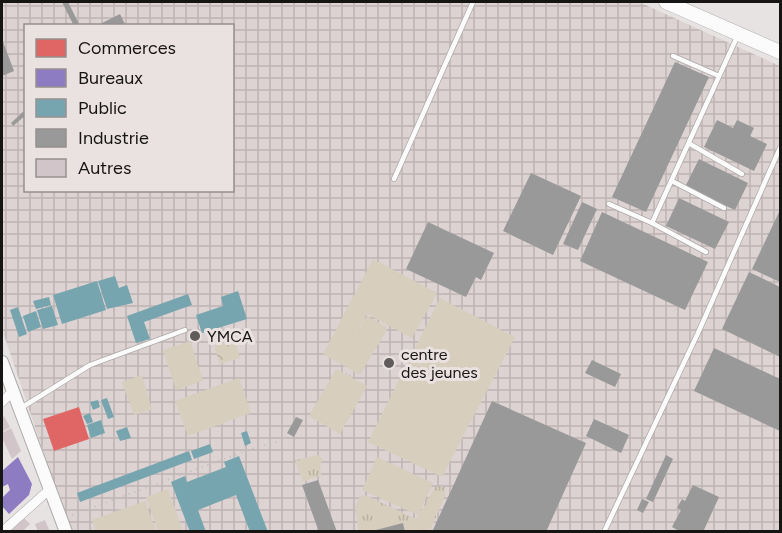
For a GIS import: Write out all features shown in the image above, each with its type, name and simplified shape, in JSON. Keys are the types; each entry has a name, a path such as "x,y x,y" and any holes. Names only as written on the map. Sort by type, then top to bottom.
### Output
{"main road":[{"path":"666,2 739,32 780,52"}],"street":[{"path":"2,362 11,393 66,531"},
{"path":"2,402 11,393"},
{"path":"2,531 50,489"}],"lane":[{"path":"394,179 473,2"},
{"path":"652,223 690,144 739,32"},
{"path":"673,56 719,76"},
{"path":"690,144 742,174"},
{"path":"604,531 698,333 780,148"},
{"path":"672,181 724,208"},
{"path":"609,204 652,223 706,252"},
{"path":"18,410 90,365 185,330"}],"path":[{"path":"346,374 349,369"},
{"path":"349,376 352,371"},
{"path":"61,519 254,448 283,440"}],"shaded area":[{"path":"2,2 639,2 780,66 780,531 70,531 2,329"}],"green space":[{"path":"373,259 437,293 412,338 367,314 352,342 367,316 388,328 360,375 323,354"},
{"path":"440,298 515,337 442,477 368,442"},
{"path":"234,339 240,358 220,364 214,346"},
{"path":"190,341 203,381 176,390 163,350"},
{"path":"336,369 367,386 340,434 309,416"},
{"path":"142,375 152,410 134,415 122,382"},
{"path":"239,378 251,413 188,436 175,401"},
{"path":"318,455 323,460 320,464 321,475 303,482 295,460"},
{"path":"377,457 433,483 418,515 362,490"},
{"path":"445,486 445,496 430,531 427,531 429,526 426,531 359,531 355,508 359,498 365,495 416,519 435,487"},
{"path":"168,489 183,531 158,531 146,497"},
{"path":"145,501 156,531 96,531 92,520"}],"building: Commerces":[{"path":"79,407 89,439 54,451 43,419"}],"building: Bureaux":[{"path":"18,457 32,484 29,495 9,514 2,506 2,498 10,490 8,484 2,487 2,471"}],"building: Public":[{"path":"115,276 119,288 127,285 133,303 107,309 98,281"},
{"path":"97,281 106,310 62,324 53,295"},
{"path":"238,291 247,319 202,333 196,315 223,306 221,297"},
{"path":"188,294 192,305 144,322 150,339 136,343 127,316"},
{"path":"49,297 51,305 36,309 33,301"},
{"path":"52,306 58,325 43,329 37,310"},
{"path":"18,307 27,334 19,337 10,310"},
{"path":"36,311 41,327 28,332 23,316"},
{"path":"107,398 114,417 108,419 101,400"},
{"path":"98,400 100,407 93,410 90,402"},
{"path":"90,413 93,422 87,424 83,416"},
{"path":"101,420 105,433 91,438 87,425"},
{"path":"127,427 131,438 120,441 116,431"},
{"path":"247,431 251,443 245,446 241,433"},
{"path":"210,444 213,452 194,459 191,451"},
{"path":"189,451 192,460 80,502 77,493"},
{"path":"239,456 268,532 250,532 236,495 198,510 206,532 190,532 171,482 185,476 187,482 226,467 224,462"}],"building: Industrie":[{"path":"62,2 68,2 79,24 73,24"},
{"path":"120,14 125,24 100,24"},
{"path":"2,39 14,71 2,76"},
{"path":"675,62 709,77 646,212 612,197"},
{"path":"24,111 24,117 13,126 11,123"},
{"path":"717,120 733,128 737,120 754,128 750,136 767,144 754,171 704,147"},
{"path":"699,159 748,183 735,210 685,187"},
{"path":"531,173 581,196 553,255 503,231"},
{"path":"679,198 729,222 715,249 666,226"},
{"path":"582,202 597,209 578,250 563,244"},
{"path":"780,210 780,282 752,269"},
{"path":"602,212 708,262 685,310 580,261"},
{"path":"428,222 494,253 481,280 476,277 466,297 406,269"},
{"path":"749,272 780,287 780,357 722,329"},
{"path":"714,348 780,379 780,431 694,391"},
{"path":"592,360 621,374 615,387 585,373"},
{"path":"492,401 586,443 546,532 432,532"},
{"path":"296,417 303,420 294,437 287,433"},
{"path":"594,419 629,435 621,453 586,436"},
{"path":"666,455 673,459 653,502 646,499"},
{"path":"318,480 337,532 319,532 302,485"},
{"path":"693,485 719,497 703,532 681,532 672,527 681,510 677,508 682,499 685,501"},
{"path":"642,499 649,502 643,513 637,510"},
{"path":"403,523 405,532 372,531"}],"building: Autres":[{"path":"4,416 10,427 2,432 2,418"},
{"path":"11,428 21,451 12,459 2,438 2,433"},
{"path":"23,517 30,524 22,532 7,532"},
{"path":"45,520 50,532 38,532 35,524"}],"place":[{"name":"YMCA","path":"195,336"},
{"name":"centre des jeunes","path":"389,363"}]}
